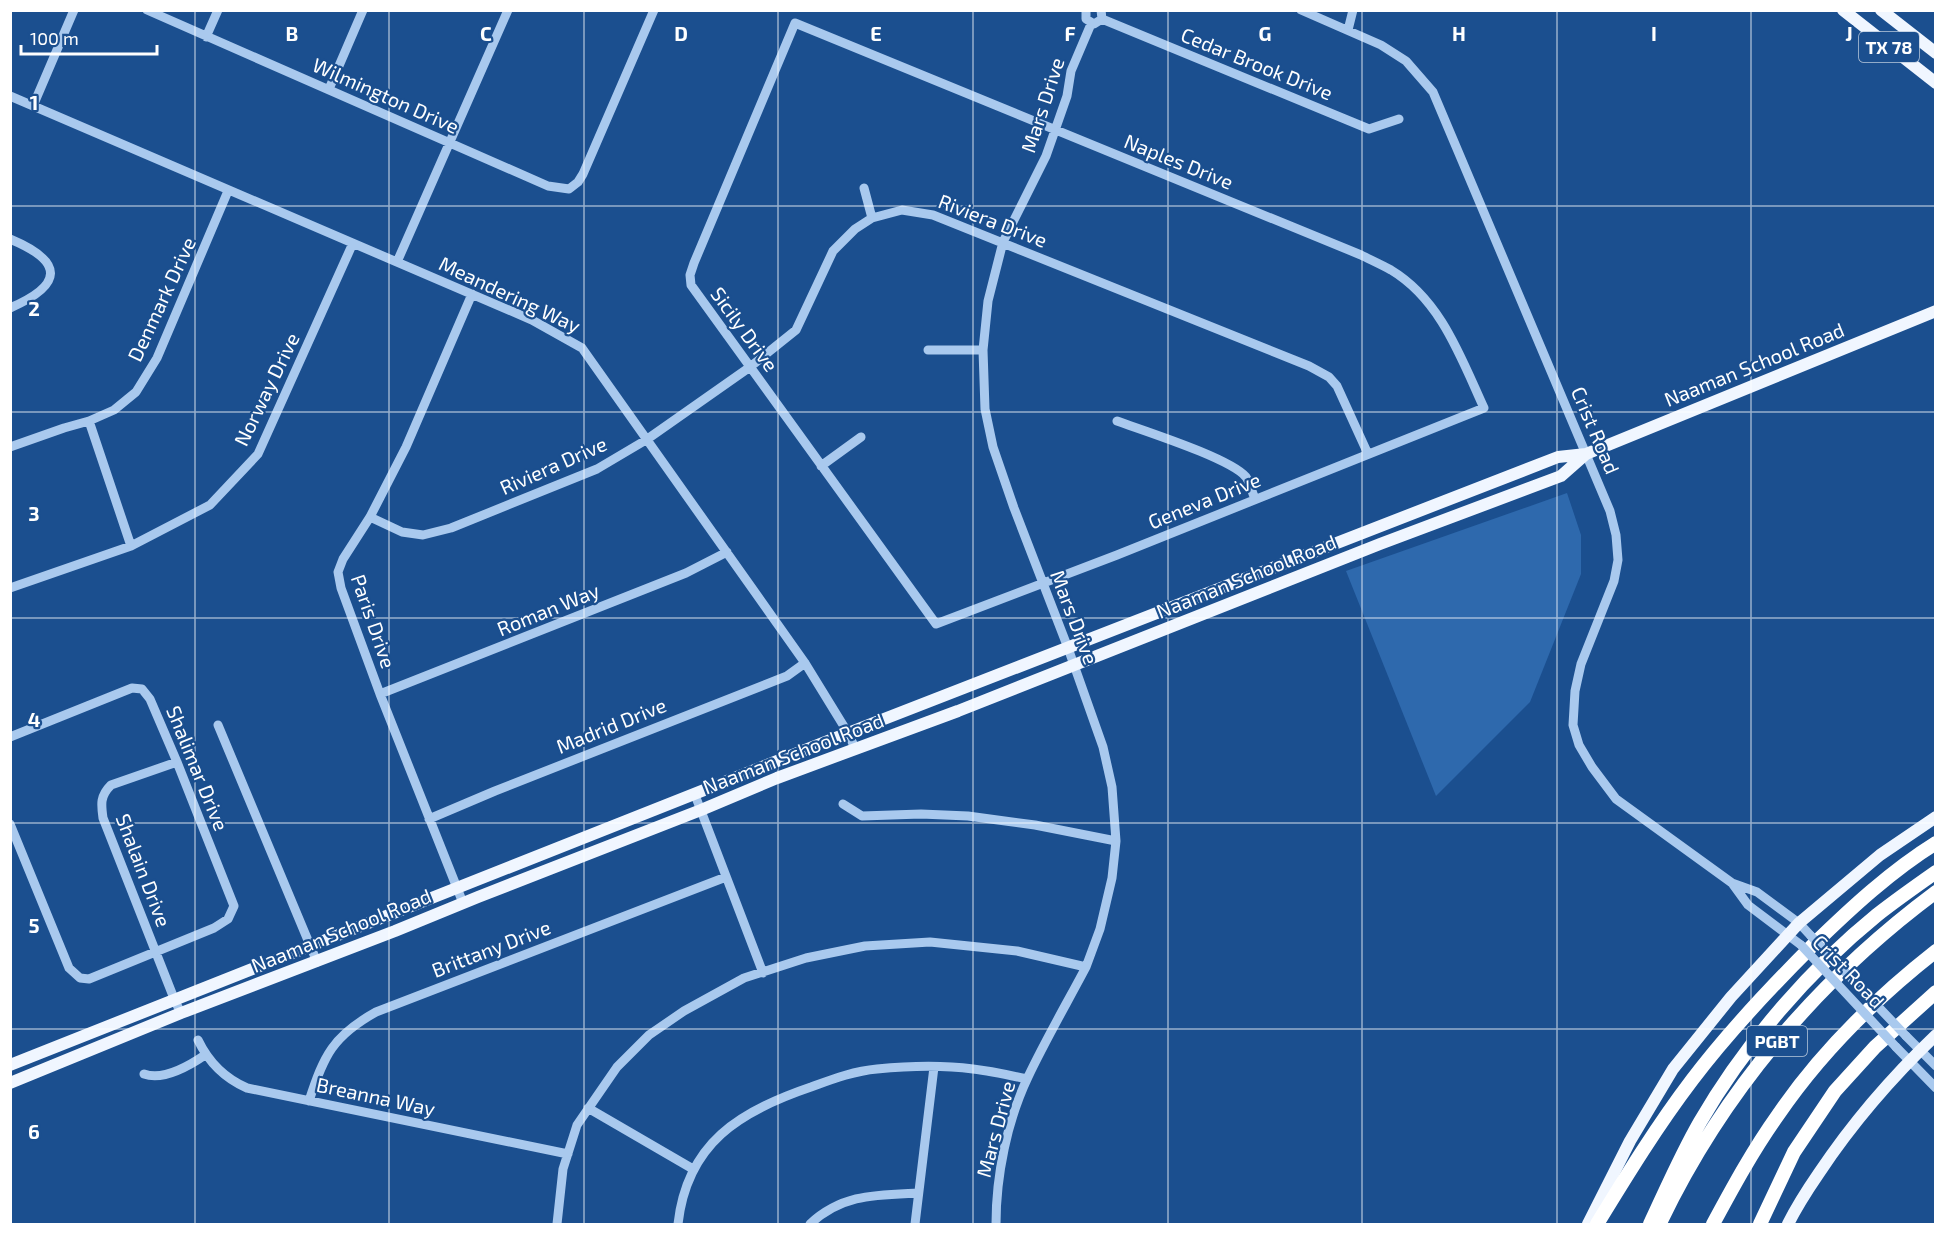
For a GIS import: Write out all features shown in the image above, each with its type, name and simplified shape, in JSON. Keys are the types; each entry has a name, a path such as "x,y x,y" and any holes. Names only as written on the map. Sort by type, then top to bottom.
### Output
{"highway":[{"path":"1598,1224 1641,1152 1691,1080 1762,995 1840,919 1885,880 1935,843"},
{"path":"1650,1224 1699,1123 1749,1048 1804,984 1846,942 1877,915 1935,872"},
{"name":"PGBT","path":"1660,1224 1686,1174 1720,1118 1780,1037 1859,954 1935,892"},
{"name":"PGBT","path":"1713,1224 1740,1173 1779,1113 1819,1062 1893,986 1935,951"},
{"path":"1760,1224 1794,1152 1835,1091 1875,1047 1935,992"}],"main road":[{"name":"TX 78","path":"1843,10 1935,83"},
{"name":"TX 78","path":"1881,10 1935,53"},
{"path":"1883,42 1898,23"},
{"name":"Naaman School Road","path":"10,1065 848,733 1558,457 1586,454 1935,311"},
{"name":"Naaman School Road","path":"10,1083 181,1013 317,962 855,748 1075,666 1380,544 1561,476 1586,454"},
{"path":"1588,1224 1630,1141 1673,1069 1731,996 1798,923 1880,855 1935,817"},
{"path":"1788,1224 1834,1151 1864,1110 1935,1035"}],"street":[{"path":"33,106 74,10"},
{"name":"Wilmington Drive","path":"147,10 548,186 568,189 578,182 583,174 654,10"},
{"path":"206,37 218,10"},
{"path":"328,89 363,10"},
{"path":"398,262 508,10"},
{"name":"Crist Road","path":"1301,10 1381,45 1406,61 1433,92 1610,511 1616,535 1618,560 1614,581 1581,664 1575,691 1573,725 1579,745 1592,767 1616,799 1732,882 1757,892 1798,923 1935,1066"},
{"path":"1348,30 1353,10"},
{"path":"1085,11 1086,19 1091,24 1097,24 1101,15"},
{"name":"Cedar Brook Drive","path":"1101,15 1369,129 1399,119"},
{"name":"Naples Drive","path":"795,23 1361,255 1391,270 1428,302 1450,334 1484,408"},
{"name":"Sicily Drive","path":"795,23 690,275 691,285 936,624"},
{"name":"Mars Drive","path":"996,1224 996,1202 1002,1159 1013,1118 1027,1079 1086,967 1100,929 1108,896 1116,842 1114,805 1108,765 1075,666 993,447 985,409 982,350 988,301 1004,242 1038,174 1056,130 1067,96 1071,71 1091,24"},
{"name":"Meandering Way","path":"10,96 532,320 582,348 805,663 855,748"},
{"path":"864,188 872,218"},
{"name":"Denmark Drive","path":"10,447 89,421 114,410 136,392 157,358 228,191"},
{"name":"Riviera Drive","path":"370,517 402,532 423,535 451,528 597,469 646,440 750,367 796,330 833,251 855,230 872,218 902,210 933,215 1004,242 1270,348 1329,377 1343,397 1368,454"},
{"path":"10,239 42,256 50,267 51,277 44,289 29,300 10,308"},
{"name":"Norway Drive","path":"10,588 131,546 210,505 258,454 353,243"},
{"name":"Paris Drive","path":"463,903 380,694 341,588 338,572 343,559 370,517 406,447 472,294"},
{"path":"928,350 982,350"},
{"name":"Geneva Drive","path":"936,624 1484,408"},
{"path":"89,421 131,546"},
{"path":"1118,421 1211,456 1233,467 1246,478 1255,499"},
{"path":"820,466 861,437"},
{"name":"Roman Way","path":"380,694 686,573 727,552"},
{"name":"Madrid Drive","path":"429,819 505,786 787,675 805,663"},
{"name":"Shalimar Drive","path":"10,737 132,688 142,689 150,699 234,906 228,919 214,928 156,953"},
{"path":"218,725 317,962"},
{"name":"Shalain Drive","path":"175,1001 103,818 101,801 105,791 111,785 177,762"},
{"path":"695,795 763,973"},
{"path":"843,804 862,816 921,814 968,816 1035,825 1116,842"},
{"path":"10,824 69,968 80,978 89,979 156,953"},
{"name":"Brittany Drive","path":"309,1101 320,1068 337,1041 355,1023 376,1012 726,877"},
{"name":"Crist Road","path":"1732,882 1748,904 1801,945 1935,1088"},
{"path":"557,1224 563,1169 577,1125 617,1067 649,1035 694,1005 744,978 806,958 865,945 930,942 1017,951 1086,967"},
{"path":"175,1001 181,1013"},
{"name":"Breanna Way","path":"198,1040 205,1055 220,1072 247,1088 568,1154"},
{"path":"144,1074 150,1077 162,1076 192,1064 205,1055"},
{"path":"678,1224 683,1193 693,1169 722,1131 750,1113 785,1096 865,1071 934,1067 972,1069 1027,1079"},
{"path":"915,1224 934,1067"},
{"path":"588,1108 693,1169"},
{"path":"810,1224 823,1211 851,1199 918,1193"}],"shaded area":[{"path":"1567,493 1581,535 1581,574 1530,702 1436,796 1346,571"}]}
